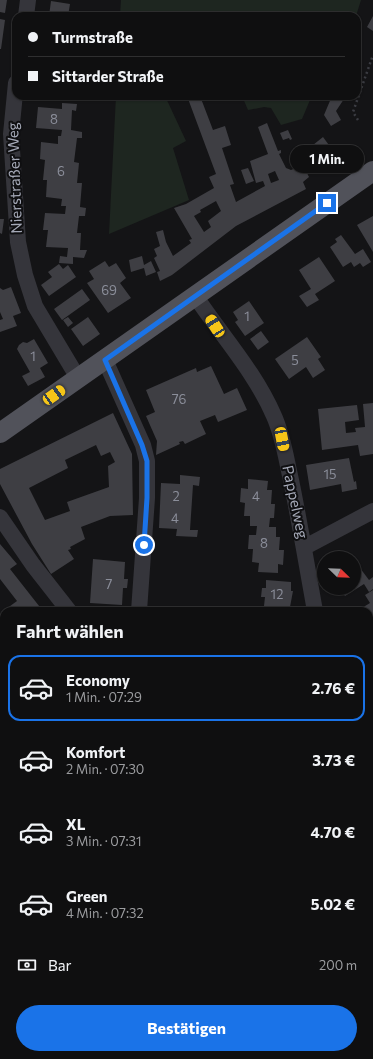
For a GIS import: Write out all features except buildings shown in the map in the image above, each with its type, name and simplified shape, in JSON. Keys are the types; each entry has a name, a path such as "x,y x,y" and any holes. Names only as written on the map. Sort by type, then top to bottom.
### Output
{"main road":[{"path":"0,434 373,171"}],"street":[{"path":"26,12 28,0"},
{"name":"Nierstraßer Weg","path":"14,100 11,134 13,180 18,242 25,275 35,306 78,378"},
{"name":"Pappelweg","path":"196,297 215,326 254,378 274,416 282,439 305,547 314,607"},
{"path":"105,360 142,445 147,461 147,498 139,607"},
{"path":"305,547 373,511"},
{"path":"0,517 33,565 66,607"}],"path":[{"path":"361,88 373,55"},
{"path":"356,100 352,112 358,120"}],"shaded area":[{"path":"121,0 361,0 357,12 120,12"},
{"path":"116,100 167,100 186,141 173,148 189,200 109,234"},
{"path":"244,100 310,100 302,119 281,125 271,108 264,107 248,110"}],"route":[{"path":"144,545 147,498 147,461 142,445 105,360 327,203"}]}
